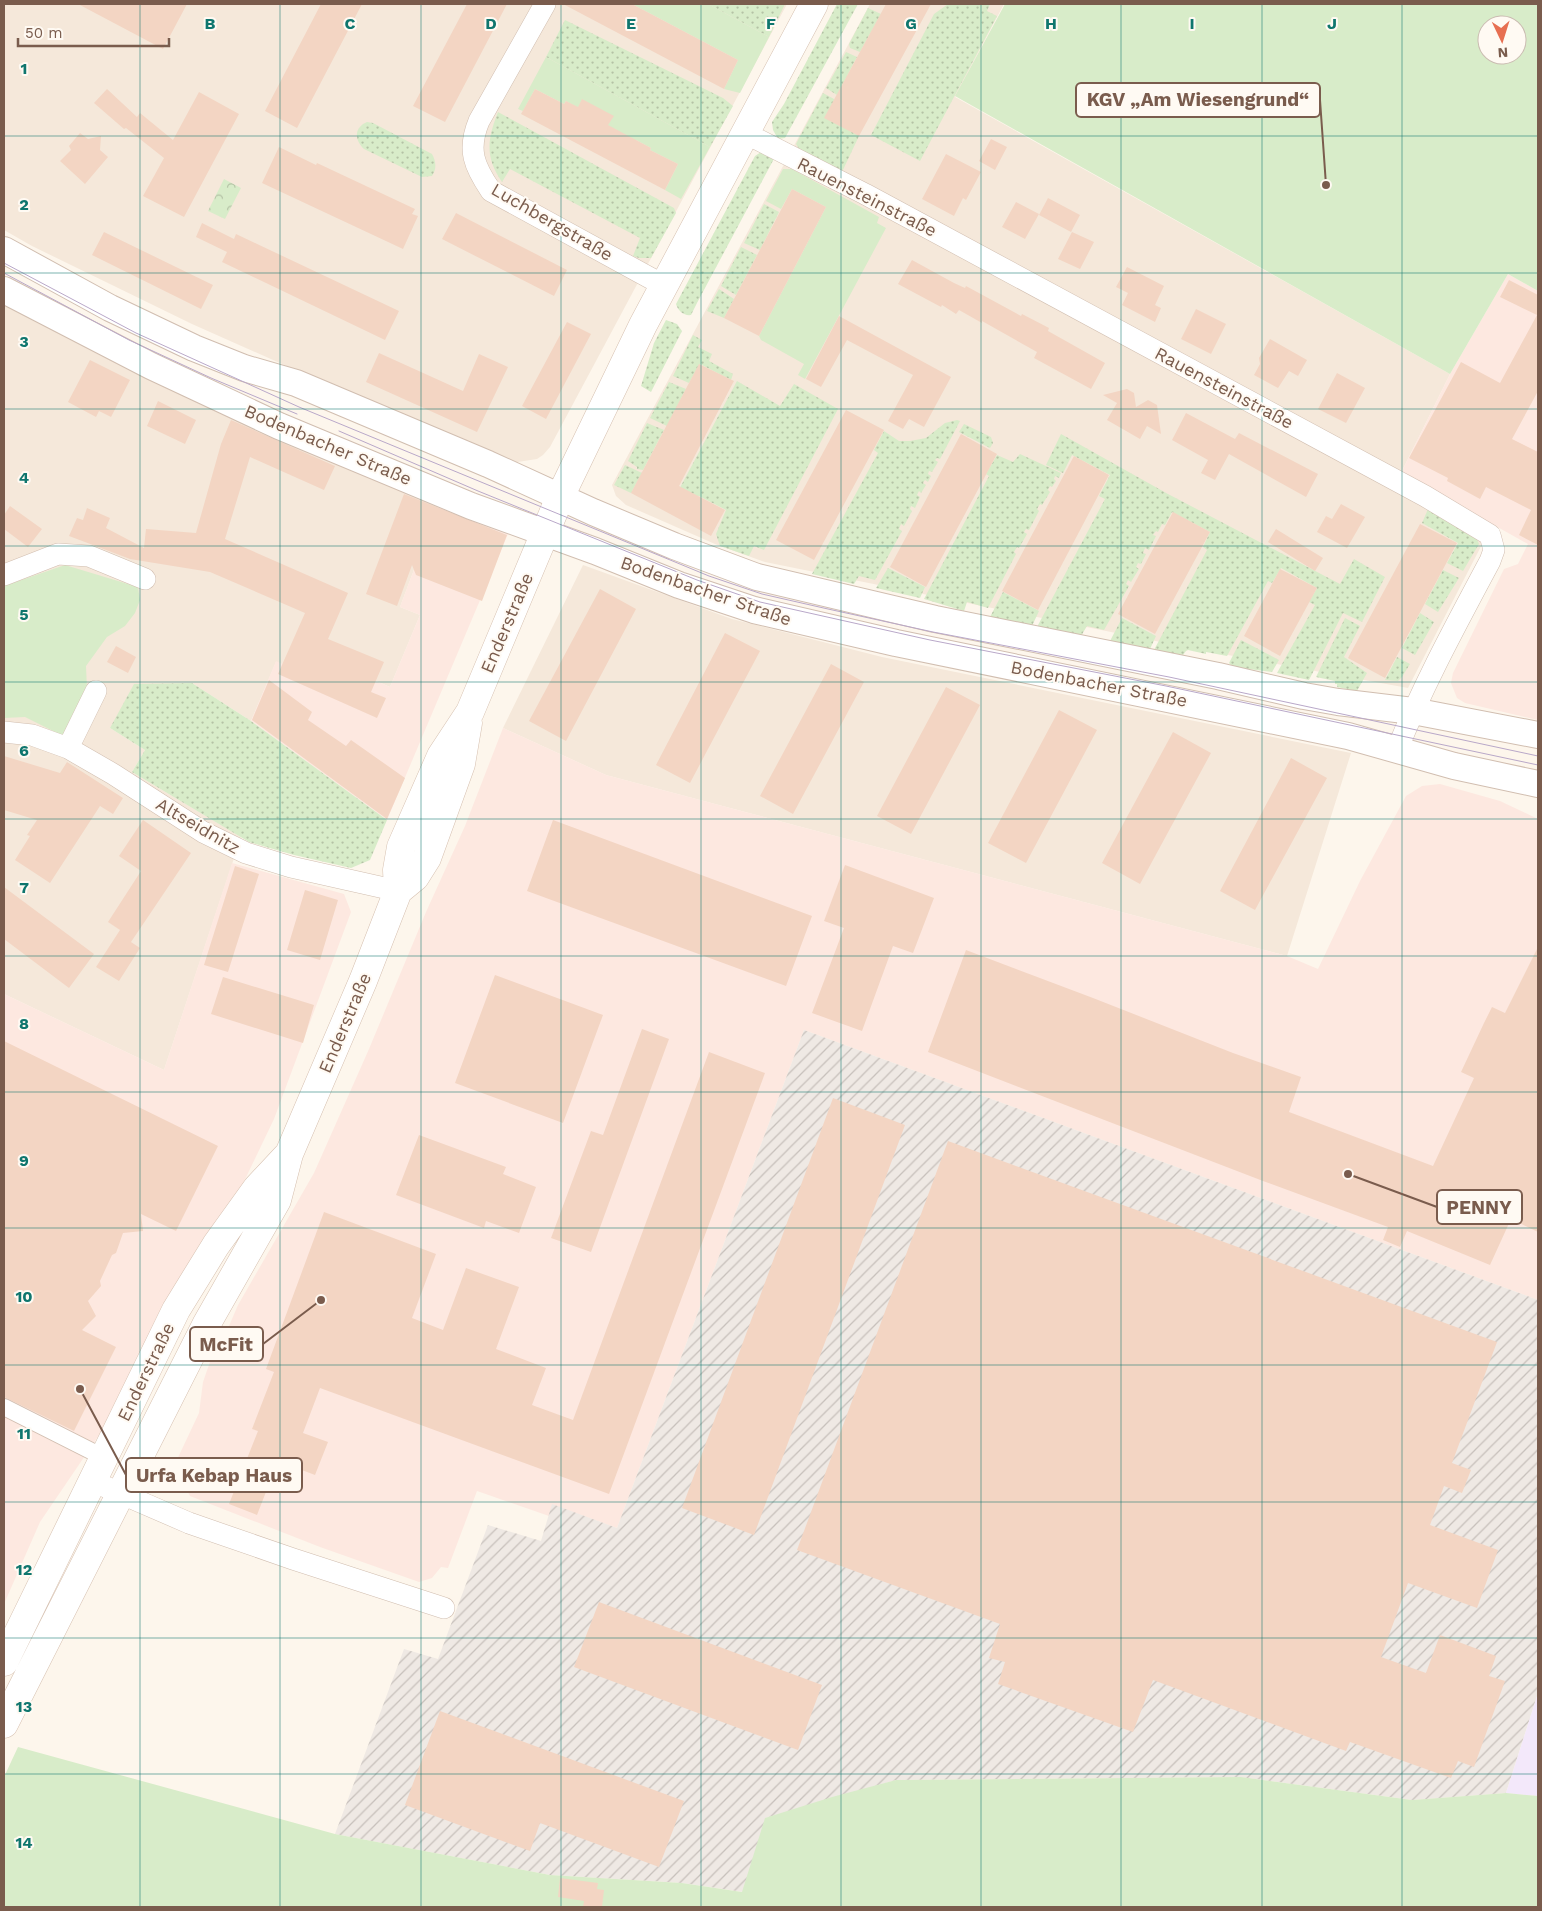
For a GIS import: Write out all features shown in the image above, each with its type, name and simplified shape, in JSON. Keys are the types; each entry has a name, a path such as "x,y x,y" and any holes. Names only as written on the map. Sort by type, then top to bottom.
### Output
{"main road":[{"name":"Enderstraße","path":"4,1724 206,1324 276,1200 289,1154 363,981 398,891 415,877 427,858 461,764 470,712 560,497 663,285 814,4"},
{"name":"Enderstraße","path":"4,1662 176,1310 195,1277 256,1188 289,1154"}],"street":[{"name":"Luchbergstraße","path":"545,4 476,128 472,149 476,165 491,191 663,285"},
{"name":"Rauensteinstraße","path":"745,133 865,194 1425,496 1490,535 1494,550 1490,561 1447,641 1413,711 1397,750"},
{"name":"Bodenbacher Straße","path":"4,250 110,308 194,348 244,368 296,383 488,464 674,546 757,576 934,619 1209,674 1304,696 1413,711 1538,735"},
{"name":"Bodenbacher Straße","path":"4,290 151,366 280,426 461,502 679,585 754,610 905,645 1348,736 1454,766 1538,784"},
{"path":"4,575 58,554 89,556 145,579"},
{"path":"68,748 96,691"},
{"name":"Altseidnitz","path":"4,732 32,735 68,748 113,774 203,832 246,853 291,867 398,891"},
{"path":"4,1407 98,1469 121,1494 189,1523 444,1608"}],"shaded area":[{"path":"4,4 787,4 550,447 537,459 511,463 444,436 192,324 32,246 4,230"},
{"path":"870,4 1004,4 955,97 1450,374 1401,473 1492,525 1408,688 1195,649 765,562 715,544 626,505 616,496 612,485"},
{"path":"1508,274 1538,291 1538,720 1465,703 1457,698 1451,683 1453,673 1504,569 1518,564 1528,544 1401,473 1450,374"},
{"path":"4,298 439,503 400,607 420,615 390,687 335,663 326,683 276,662 251,721 192,683 110,728 145,750 132,772 241,837 164,1070 4,994"},
{"path":"439,503 508,534 387,820 251,721 276,661 326,683 335,663 390,687 420,615 400,607"},
{"path":"583,565 732,619 882,657 1351,753 1287,956 606,775 503,728"},
{"path":"503,728 606,775 1287,956 1318,969 1360,881 1406,796 1422,786 1440,784 1500,801 1538,819 1538,1300 804,1030 617,1528 553,1505 549,1516 477,1491 448,1568 441,1567 432,1578 419,1582 320,1547 190,1496 174,1466 199,1413 203,1382 211,1359 223,1340 238,1305 314,1173 465,826"},
{"path":"232,863 344,894 351,912 274,1119 238,1194 112,1416 40,1522 4,1604 4,994 164,1070"},
{"path":"804,1030 1538,1300 1538,1693 1506,1793 1412,1800 1240,1777 896,1780 766,1818 743,1892 682,1883 550,1875 335,1834 404,1649 438,1659 488,1525 541,1541 552,1504 617,1528"},
{"path":"1538,1693 1538,1796 1506,1793"}],"green space":[{"path":"632,4 708,4 769,37 740,93 724,89 738,60"},
{"path":"708,4 785,4 769,37"},
{"path":"837,4 858,4 785,138 778,139 773,130 772,122 784,104"},
{"path":"948,4 990,4 987,11 997,16 920,161 871,135 934,14"},
{"path":"1005,4 1538,4 1538,291 1508,274 1450,374 955,96"},
{"path":"868,8 881,14 860,52 850,48 849,44"},
{"path":"565,20 723,98 733,106 710,147 546,57"},
{"path":"846,52 857,57 837,95 826,88"},
{"path":"546,57 710,147 681,199 665,190 678,164 650,150 651,148 636,140 635,142 566,101 564,104 535,89 523,111 518,109"},
{"path":"823,93 834,99 859,136 842,172 800,150 796,144"},
{"path":"498,112 674,208 676,213 651,258 633,256 640,238 510,169 502,182 496,173 490,156 490,140"},
{"path":"367,122 373,123 432,154 435,171 432,176 422,177 364,149 357,139 357,135 359,128"},
{"path":"761,152 776,155 691,315 684,314 676,304 755,156"},
{"path":"783,169 792,169 879,217 877,223 886,228 805,379 798,375 804,364 761,340 759,336 826,207 792,189 781,209 766,201"},
{"path":"224,179 241,188 225,219 208,211"},
{"path":"764,204 779,212 760,250 744,243"},
{"path":"741,247 757,255 736,295 721,286"},
{"path":"719,289 734,299 724,318 707,311"},
{"path":"666,320 677,324 682,331 651,392 641,386 654,343"},
{"path":"693,335 702,340 698,347 712,354 709,361 733,374 731,380 700,364 689,383 673,376"},
{"path":"737,381 780,406 794,384 838,409 764,550 754,546 749,556 720,546 716,534 726,510 699,496 675,497"},
{"path":"669,382 686,389 667,426 650,418"},
{"path":"960,421 940,459 937,458 935,460 938,462 932,472 929,471 928,474 931,476 928,482 925,480 923,483 926,485 921,493 919,491 917,495 920,497 915,508 911,506 910,509 912,511 904,526 901,524 899,529 902,531 875,580 859,576 854,584 812,574 878,453 874,450 884,431 899,441 910,441 926,438 945,423"},
{"path":"647,423 664,430 643,470 637,469 628,461"},
{"path":"964,424 991,437 993,443 990,448 959,432"},
{"path":"1061,434 1168,494 1340,584 1354,559 1385,577 1362,622 1343,613 1309,680 1277,673 1315,605 1309,602 1317,588 1281,568 1272,583 1268,581 1227,656 1188,650 1183,655 1154,650 1207,550 1203,547 1210,532 1172,512 1165,525 1162,524 1158,532 1156,531 1153,535 1156,536 1149,550 1145,548 1143,553 1146,554 1141,564 1138,563 1136,567 1139,569 1131,582 1128,580 1126,584 1129,586 1104,630 1087,626 1081,636 1037,627 1105,499 1099,496 1110,475 1072,455 1063,473 1046,465"},
{"path":"1020,454 1061,473 1059,478 1055,476 1054,479 1056,481 1052,487 1050,486 1048,490 1050,492 1042,505 1040,504 1037,509 1039,511 1029,530 1026,529 1024,532 1027,534 1019,548 1017,547 1014,552 1016,554 988,608 967,602 964,611 924,599 989,476 986,474 997,455 1013,462"},
{"path":"625,465 642,473 631,493 614,485"},
{"path":"1428,509 1475,535 1479,544 1463,571 1447,563 1458,543 1422,523"},
{"path":"65,565 138,587 140,600 135,613 125,626 107,637 86,666 87,689 65,737 25,717 4,718 4,586"},
{"path":"888,568 925,587 920,598 876,588"},
{"path":"1443,570 1459,578 1438,612 1425,604"},
{"path":"1003,592 1039,611 1032,626 990,617"},
{"path":"1420,613 1434,622 1415,655 1402,648"},
{"path":"1122,618 1156,636 1150,649 1110,641"},
{"path":"1345,618 1360,626 1344,657 1367,673 1357,691 1337,687 1335,681 1316,677"},
{"path":"1241,640 1279,660 1272,672 1233,667 1229,663"},
{"path":"1397,657 1410,664 1398,681 1385,680"},
{"path":"192,683 251,721 387,820 370,860 351,868 249,842 132,772 145,750 110,728 134,684"},
{"path":"18,1747 335,1834 550,1875 682,1883 742,1892 765,1818 832,1797 896,1780 1241,1777 1412,1800 1506,1793 1538,1796 1538,1907 4,1907 4,1777"}],"building":[{"path":"78,4 187,4 163,49"},
{"path":"321,4 362,4 297,128 265,111"},
{"path":"467,4 507,4 445,122 413,106"},
{"path":"563,4 632,4 738,60 724,89"},
{"path":"886,4 931,4 859,136 824,118"},
{"path":"107,89 137,117 140,113 173,140 199,92 239,114 184,217 143,196 164,158 126,128 124,129 94,103"},
{"path":"535,89 564,104 566,101 578,107 582,99 614,116 608,125 678,164 665,190 521,114"},
{"path":"80,133 88,139 101,136 100,150 108,157 85,184 60,161 71,150 69,146"},
{"path":"991,139 1007,147 995,170 979,161"},
{"path":"279,147 415,209 412,214 418,216 403,249 262,183"},
{"path":"946,154 981,172 966,200 963,198 954,216 922,199"},
{"path":"792,189 826,207 759,336 724,318"},
{"path":"1048,198 1080,215 1071,232 1039,215"},
{"path":"1016,202 1039,214 1025,239 1002,227"},
{"path":"456,213 567,270 554,296 442,239"},
{"path":"202,223 234,239 236,234 399,311 385,340 222,262 227,252 196,237"},
{"path":"104,232 213,285 201,309 92,255"},
{"path":"1072,232 1094,242 1080,269 1058,259"},
{"path":"912,260 954,283 965,288 966,286 1021,316 1022,314 1049,328 1048,331 1105,363 1091,389 1034,358 1037,352 982,321 982,323 959,310 956,314 942,305 941,307 898,284"},
{"path":"1127,267 1164,286 1155,305 1161,308 1155,322 1122,305 1128,293 1116,287"},
{"path":"1509,280 1538,295 1538,391 1512,439 1538,452 1538,545 1519,535 1531,510 1486,487 1480,499 1447,481 1448,478 1409,458 1461,362 1500,383 1537,315 1500,297"},
{"path":"1196,309 1226,324 1211,354 1181,339"},
{"path":"839,316 951,377 924,427 909,419 903,429 888,421 913,375 847,340 821,387 806,379"},
{"path":"567,322 591,334 546,419 522,406"},
{"path":"1270,339 1307,360 1298,376 1289,371 1278,388 1254,375 1260,364 1259,358"},
{"path":"379,353 463,391 479,354 508,367 477,432 366,382"},
{"path":"90,360 130,380 111,417 99,411 96,417 68,402"},
{"path":"699,364 734,381 679,486 725,510 711,536 631,493"},
{"path":"1337,373 1365,388 1346,423 1318,409"},
{"path":"1127,389 1134,393 1136,407 1148,400 1157,405 1161,434 1147,426 1140,439 1107,420 1117,403 1103,395"},
{"path":"158,401 196,420 185,444 147,426"},
{"path":"846,410 884,430 814,560 776,540"},
{"path":"1186,413 1235,439 1239,433 1318,474 1306,497 1229,454 1215,480 1201,473 1208,460 1172,440"},
{"path":"231,420 335,466 324,490 250,457 225,539 348,593 328,639 384,662 371,692 386,698 377,718 278,674 305,613 210,572 130,559 69,536 77,518 83,520 87,508 110,518 106,528 144,548 146,529 196,533 221,444"},
{"path":"961,434 997,454 926,587 890,567"},
{"path":"1074,456 1109,475 1038,610 1002,591"},
{"path":"404,494 507,535 482,601 416,575 412,565 397,606 366,594"},
{"path":"1341,504 1365,517 1347,548 1317,532 1326,516 1332,519"},
{"path":"10,506 42,529 28,547 4,529 4,515"},
{"path":"1173,512 1210,532 1155,634 1118,614"},
{"path":"1420,524 1457,543 1385,678 1348,658"},
{"path":"1276,529 1323,558 1315,571 1268,542"},
{"path":"1280,569 1317,588 1280,656 1244,636"},
{"path":"600,589 636,609 566,741 529,721"},
{"path":"725,633 760,651 690,783 656,765"},
{"path":"116,646 136,657 128,673 107,662"},
{"path":"831,664 864,682 793,814 760,796"},
{"path":"269,680 312,712 308,720 346,746 351,740 405,778 387,819 252,720"},
{"path":"946,687 980,705 911,834 877,816"},
{"path":"1059,710 1097,730 1026,863 988,843"},
{"path":"1173,732 1211,753 1140,884 1102,863"},
{"path":"4,756 60,773 67,762 123,798 113,814 100,806 50,883 15,860 30,836 27,835 37,820 4,810"},
{"path":"1291,758 1327,778 1255,910 1220,891"},
{"path":"143,820 191,853 131,942 140,948 119,981 96,967 120,930 108,922 141,871 119,856"},
{"path":"553,820 812,916 786,986 527,891"},
{"path":"845,865 934,898 913,953 893,946 862,1031 812,1013 844,928 824,921"},
{"path":"235,866 259,874 228,972 204,965"},
{"path":"4,887 94,954 69,988 4,939"},
{"path":"305,890 338,900 320,960 287,950"},
{"path":"1538,947 1538,1232 1511,1219 1490,1265 1407,1231 1400,1247 1383,1240 1388,1227 928,1052 966,950 1233,1053 1301,1077 1289,1112 1433,1166 1474,1078 1461,1072 1484,1023 1492,1007 1505,1013"},
{"path":"495,975 603,1015 563,1123 455,1083"},
{"path":"223,977 314,1005 303,1043 211,1014"},
{"path":"642,1029 669,1039 591,1252 551,1238 591,1131 603,1135"},
{"path":"4,1041 218,1146 176,1231 141,1214 143,1231 123,1233 116,1253 112,1255 100,1281 101,1286 88,1301 96,1316 82,1330 116,1347 74,1431 4,1397"},
{"path":"709,1052 765,1073 609,1494 320,1388 303,1433 328,1442 315,1475 278,1461 257,1515 229,1504 258,1431 252,1429 274,1372 266,1369 324,1212 436,1254 412,1318 443,1330 466,1268 519,1287 496,1349 546,1368 532,1405 573,1420"},
{"path":"833,1098 905,1125 754,1535 682,1508"},
{"path":"419,1135 506,1167 503,1174 536,1187 519,1233 486,1221 484,1228 396,1195"},
{"path":"948,1141 1497,1342 1452,1463 1471,1470 1462,1493 1444,1486 1430,1525 1498,1550 1477,1608 1408,1583 1381,1657 1426,1673 1440,1635 1496,1656 1489,1676 1505,1681 1474,1767 1458,1761 1451,1778 1350,1742 1346,1751 1153,1680 1133,1732 998,1684 1005,1662 989,1658 1000,1624 797,1550"},
{"path":"599,1602 822,1685 798,1750 574,1667"},
{"path":"440,1711 684,1801 659,1867 540,1823 530,1851 405,1805"},
{"path":"560,1878 598,1883 597,1889 604,1890 602,1907 583,1907 584,1901 558,1897"}],"tram line":[{"path":"4,263 136,333 299,407 709,576 762,594 933,632 1169,677 1538,756"},
{"path":"4,273 129,340 211,378 297,414"},
{"path":"339,431 478,491 697,580 760,602 930,640 1166,686 1538,765"}],"place":[{"name":"KGV „Am Wiesengrund“","path":"1326,185"},
{"name":"PENNY","path":"1348,1174"},
{"name":"McFit","path":"321,1300"},
{"name":"Urfa Kebap Haus","path":"80,1389"}]}
